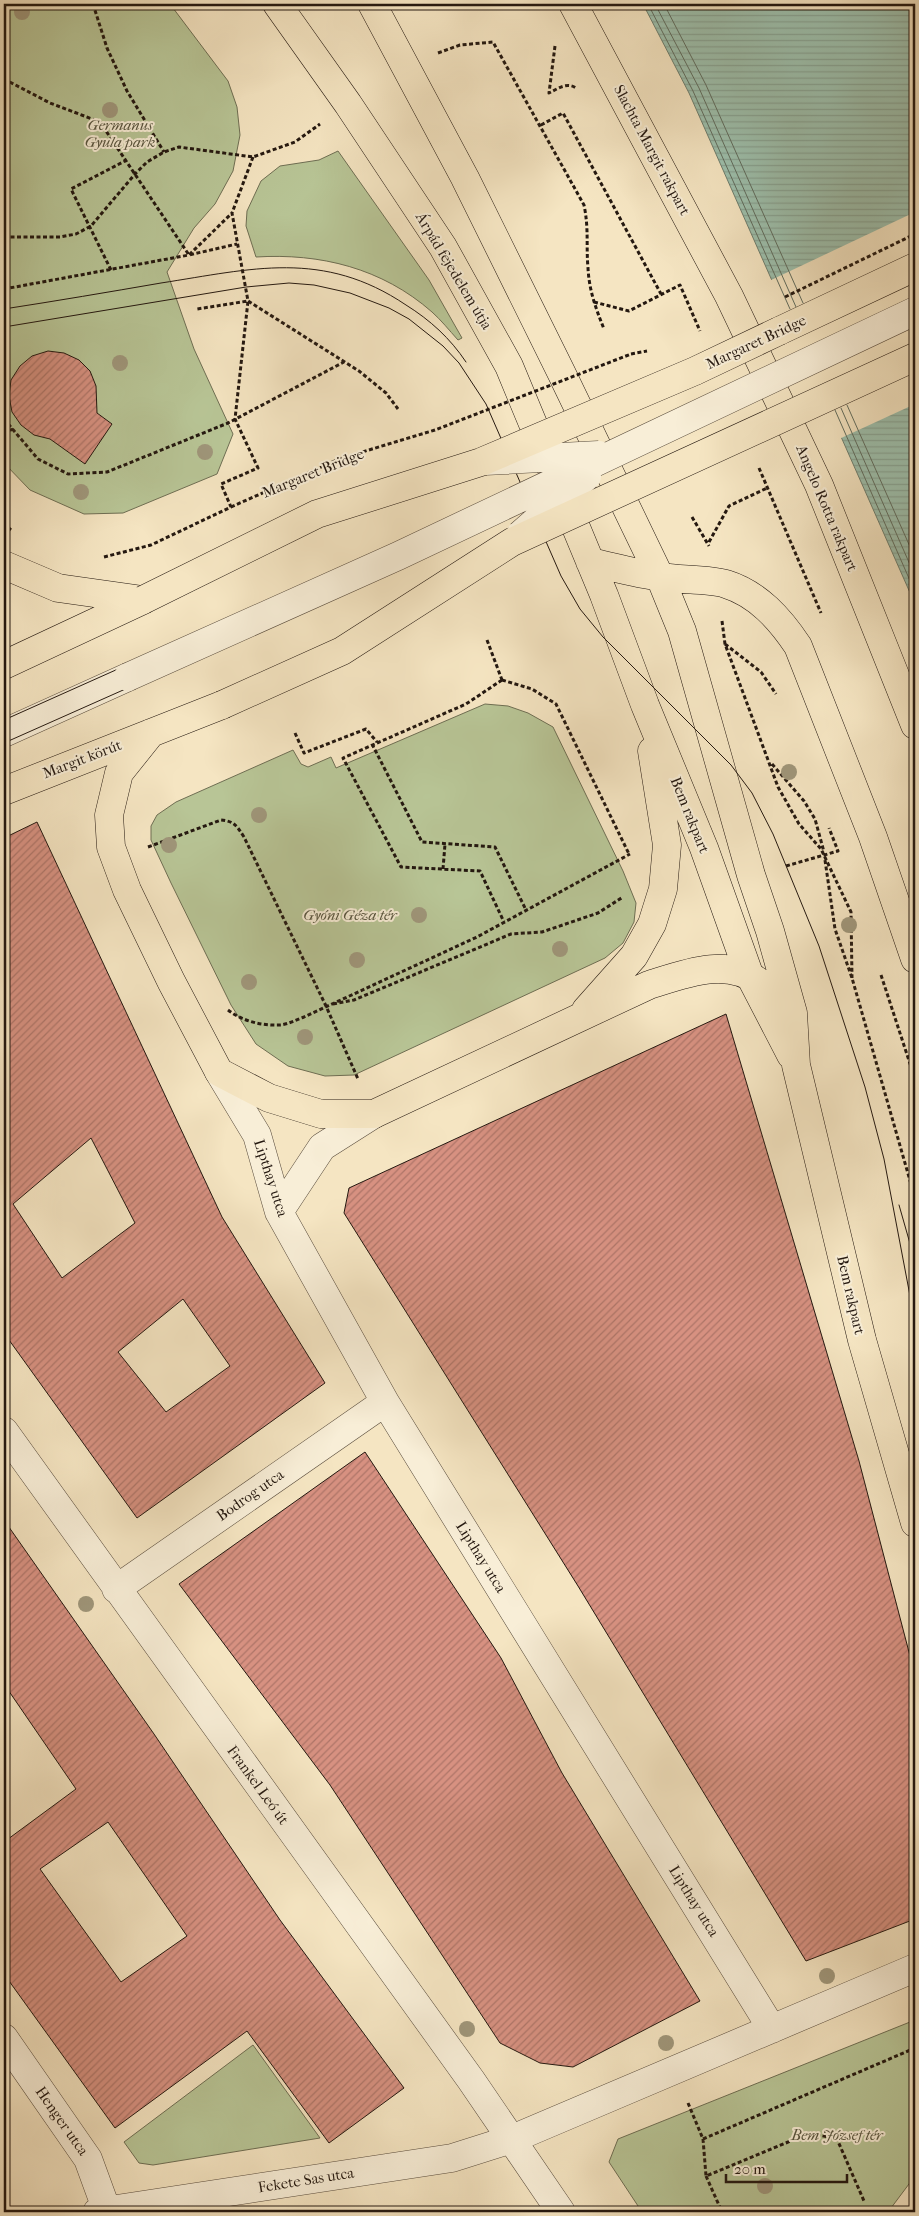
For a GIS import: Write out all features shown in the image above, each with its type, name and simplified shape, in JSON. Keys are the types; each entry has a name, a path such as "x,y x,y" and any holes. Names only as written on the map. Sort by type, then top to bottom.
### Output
{"main road":[{"name":"Árpád fejedelem útja","path":"277,4 348,104 443,247 509,366 590,562"},
{"path":"372,4 465,178 562,372 660,577"},
{"name":"Slachta Margit rakpart","path":"573,4 729,296"},
{"name":"Margaret Bridge","path":"4,665 143,600 317,514 481,462 695,371 915,267"},
{"name":"Angelo Rotta rakpart","path":"729,296 819,485 915,725"},
{"name":"Margaret Bridge","path":"155,731 222,705 342,650 512,542 915,357"},
{"path":"590,562 660,577 726,584 751,596 769,609 784,625 798,646 873,837 915,959"},
{"name":"Bem rakpart","path":"590,562 645,705 704,848 749,974 796,1065"},
{"path":"4,565 58,588 143,600"},
{"name":"Bem rakpart","path":"660,577 682,631 751,875 770,931 793,1013 796,1065 862,1340 915,1523"},
{"path":"579,1018 634,956 652,924 663,888 667,845 645,705"},
{"path":"155,731 119,773 109,815 111,847 127,890 170,981 219,1072 269,1098 321,1114 374,1114 649,985 696,970 716,969 749,974 793,1013"},
{"name":"Margit körút","path":"4,791 155,731"}],"street":[{"name":"Margaret Bridge","path":"4,733 398,556 915,311"},
{"name":"Margaret Bridge","path":"502,507 594,414"},
{"name":"Margaret Bridge","path":"481,462 613,454"},
{"name":"Margaret Bridge","path":"512,542 613,454"},
{"name":"Margaret Bridge","path":"502,507 628,488"},
{"name":"Lipthay utca","path":"219,1072 257,1135 279,1212 385,1402 772,2029"},
{"path":"279,1212 322,1147 374,1114"},
{"name":"Bodrog utca","path":"116,1589 385,1402"},
{"name":"Frankel Leó út","path":"4,1431 512,2139"},
{"path":"561,2212 512,2139 915,1968"},
{"name":"Henger utca","path":"4,2040 88,2159 102,2212"},
{"name":"Fekete Sas utca","path":"102,2212 452,2158 512,2139"}],"path":[{"path":"93,4 108,48 127,91 164,152"},
{"path":"494,42 584,205 589,226 588,266 594,302 604,329"},
{"path":"555,44 549,93 565,85 571,85 578,89"},
{"path":"4,79 50,103 100,122 189,255"},
{"path":"541,125 563,113 661,294 629,311 594,302"},
{"path":"4,237 60,237 76,234 91,226 134,174 147,162 164,152 179,148 252,157 232,213 189,255"},
{"path":"111,270 91,226 71,189 125,161"},
{"path":"231,507 220,484 258,468 235,419 248,301 236,244 232,213"},
{"name":"Margaret Bridge","path":"783,298 915,234"},
{"path":"4,289 189,255 236,244"},
{"path":"677,277 680,285"},
{"path":"197,309 248,301 344,362 386,393 398,409"},
{"name":"Margaret Bridge","path":"95,557 111,556 151,545 338,459 435,430 631,354"},
{"path":"4,419 38,459 68,474 107,472 235,419 344,362"},
{"path":"4,433 13,429"},
{"path":"692,517 709,542 729,506 767,488"},
{"path":"487,640 502,680"},
{"path":"779,701 776,692 761,672 725,644 778,786 799,824 824,856 851,912 852,978"},
{"path":"502,680 466,704 342,758 401,867 480,871 504,922"},
{"path":"502,680 532,689 556,704 633,862"},
{"path":"295,733 304,753 366,729 377,742"},
{"path":"372,744 422,842 495,847 526,910"},
{"path":"770,762 804,801 815,819 824,856 836,929 852,978 915,1198"},
{"path":"145,848 221,820 230,821 236,825 244,837 326,1006 374,1114"},
{"path":"824,856 838,851 827,824"},
{"path":"145,839 145,848 148,856"},
{"path":"443,869 445,844"},
{"path":"227,1009 244,1020 282,1025 504,922 630,854"},
{"path":"326,1006 354,1000 510,934 542,932 598,913 629,893"},
{"path":"703,2139 915,2048"},
{"path":"675,2070 703,2139 706,2176 722,2212"},
{"path":"706,2176 810,2133 837,2139 864,2202"}],"green space":[{"name":"Germanus Gyula park","path":"4,4 170,4 228,81 237,107 240,135 233,171 215,204 194,228 167,272 194,349 233,434 217,474 123,513 84,514 30,490 4,463"},
{"path":"338,151 429,280 462,338 458,340 435,315 413,297 371,274 327,261 280,256 256,257 246,226 247,211 261,181 280,166 319,160"},
{"name":"Gyóni Géza tér","path":"485,704 508,706 528,713 553,727 623,871 636,903 634,922 623,943 605,958 354,1075 325,1076 288,1066 256,1044 231,1005 151,840 151,826 157,815 176,802 293,750 301,764 308,767 331,757 336,768"},
{"name":"Bem József tér","path":"915,2020 915,2176 888,2212 642,2212 609,2162 618,2139"},
{"path":"253,2045 320,2138 153,2165 139,2163 124,2142"}],"water":[{"path":"643,4 915,4 915,604 689,93"}],"pier":[{"path":"915,212 915,404 839,439 769,281"}],"building":[{"path":"48,351 64,353 79,360 90,371 96,386 97,413 112,424 85,464 50,439 34,435 21,425 12,412 9,396 11,380 20,366 32,356"},
{"path":"37,822 222,1217 325,1383 137,1518 4,1333 4,838","holes":["91,1138 135,1223 62,1278 13,1204","183,1299 230,1366 166,1412 118,1352"]},
{"path":"726,1014 859,1461 915,1675 915,1919 806,1961 578,1586 344,1213 349,1188"},
{"path":"365,1452 501,1658 562,1773 700,2001 573,2067 540,2063 500,2043 330,1785 179,1584"},
{"path":"4,1520 154,1734 280,1920 404,2088 329,2143 247,2031 115,2128 4,1974 4,1842 76,1789 4,1684","holes":["108,1822 187,1936 121,1982 40,1869"]}],"tram line":[{"path":"4,309 257,269 316,270 346,276 375,287 406,305 439,330 466,362"},
{"path":"4,327 246,287 289,283 314,285 350,293 389,308 409,319 443,346 459,363 486,404 561,576 580,609 603,637 731,765 752,793 773,834 819,946 865,1087 884,1159 915,1322"},
{"path":"4,720 393,546 915,296"},
{"path":"4,743 402,566 915,325"},
{"path":"899,1205 915,1261"}]}
